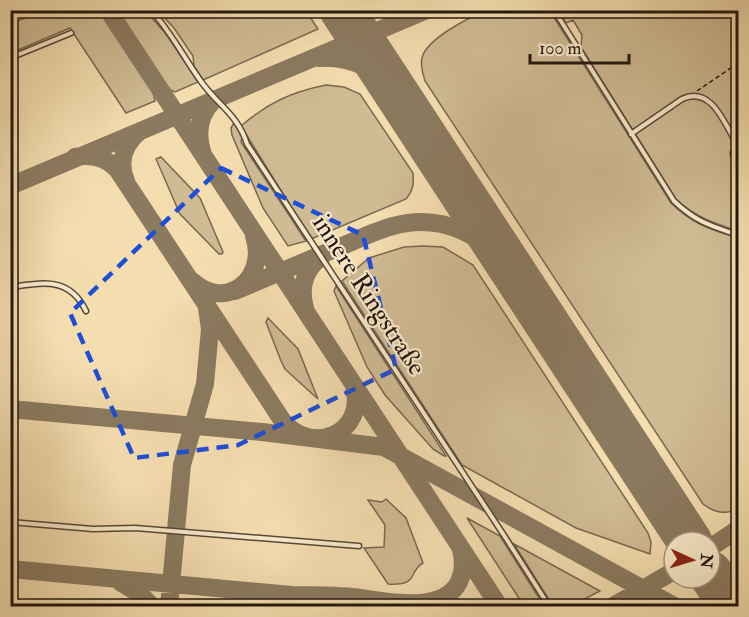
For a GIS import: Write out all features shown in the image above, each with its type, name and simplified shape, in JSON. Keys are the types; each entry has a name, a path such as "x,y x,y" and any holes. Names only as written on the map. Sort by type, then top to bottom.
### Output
{"lane":[{"name":"innere Ringstraße","path":"151,10 169,31 201,81 236,120 247,144 549,606"},
{"path":"554,10 663,186 688,215 738,235"},
{"path":"10,58 70,33"},
{"path":"631,134 690,95 699,95 713,105 738,148 733,154"},
{"path":"10,287 46,284 62,286 75,293 86,311"},
{"path":"10,522 93,529 155,530 359,546"}],"path":[{"path":"690,95 738,63"}],"highlighted area":[{"path":"221,168 363,235 396,369 238,445 134,458 70,313"}],"shaded area":[{"path":"487,10 550,11 671,203 694,221 738,238 738,508 729,512 720,512 703,504 425,81 421,61 431,43 450,29"},
{"path":"41,11 99,11 153,91 155,101 126,113 70,28 11,53 11,24"},
{"path":"115,11 146,11 166,34 198,82 175,92 169,89"},
{"path":"158,11 306,11 318,29 203,80 194,66 193,56 174,28"},
{"path":"558,11 738,11 738,147 730,152 732,157 738,153 738,231 698,215 676,199 581,47 582,35 573,20 566,23"},
{"path":"326,85 344,87 360,94 413,173 413,184 406,199 311,239 241,126 280,100"},
{"path":"234,123 242,137 241,142 306,241 288,246 263,208 232,135 231,128"},
{"path":"161,157 200,198 222,254 219,254 180,214 156,159"},
{"path":"404,247 443,247 473,265 648,533 651,542 650,554 576,528 462,465 342,281 369,258"},
{"path":"336,286 446,456 433,449 385,395 367,367 334,291"},
{"path":"268,318 298,349 318,399 285,369 266,322"},
{"path":"386,499 406,518 423,563 405,583 388,584 364,548 384,547 385,525 368,500 382,502"},
{"path":"467,518 500,536 544,606 524,606"},
{"path":"514,544 600,591 571,606 553,606"}],"taxiway":[{"path":"108,10 499,606"},
{"path":"10,186 427,10"},
{"path":"319,58 354,62 374,72 399,97"},
{"path":"202,151 199,136 201,123 206,110 215,99"},
{"path":"126,181 123,167 124,154 134,136 140,131"},
{"path":"75,157 100,158 110,163 119,172 282,420 294,431 307,437 321,438 334,435 345,427 352,417 356,403 354,387"},
{"path":"235,291 393,226 430,222 447,225 478,240 492,250 517,277"},
{"path":"192,281 205,290 218,293 231,292 241,286 250,277 255,265 257,251 254,236"},
{"path":"305,308 303,300 305,279 311,267 322,256"},
{"path":"169,606 182,465 205,384 210,329 207,308"},
{"path":"10,409 262,432 384,447 674,606"},
{"path":"722,540 738,529"},
{"path":"10,569 292,595 344,596 410,603 439,599 451,593 462,574 461,550"},
{"path":"613,606 662,578"},
{"path":"120,582 140,594 152,606"}],"runway":[{"path":"342,10 682,530"},
{"path":"721,590 732,606"}]}
